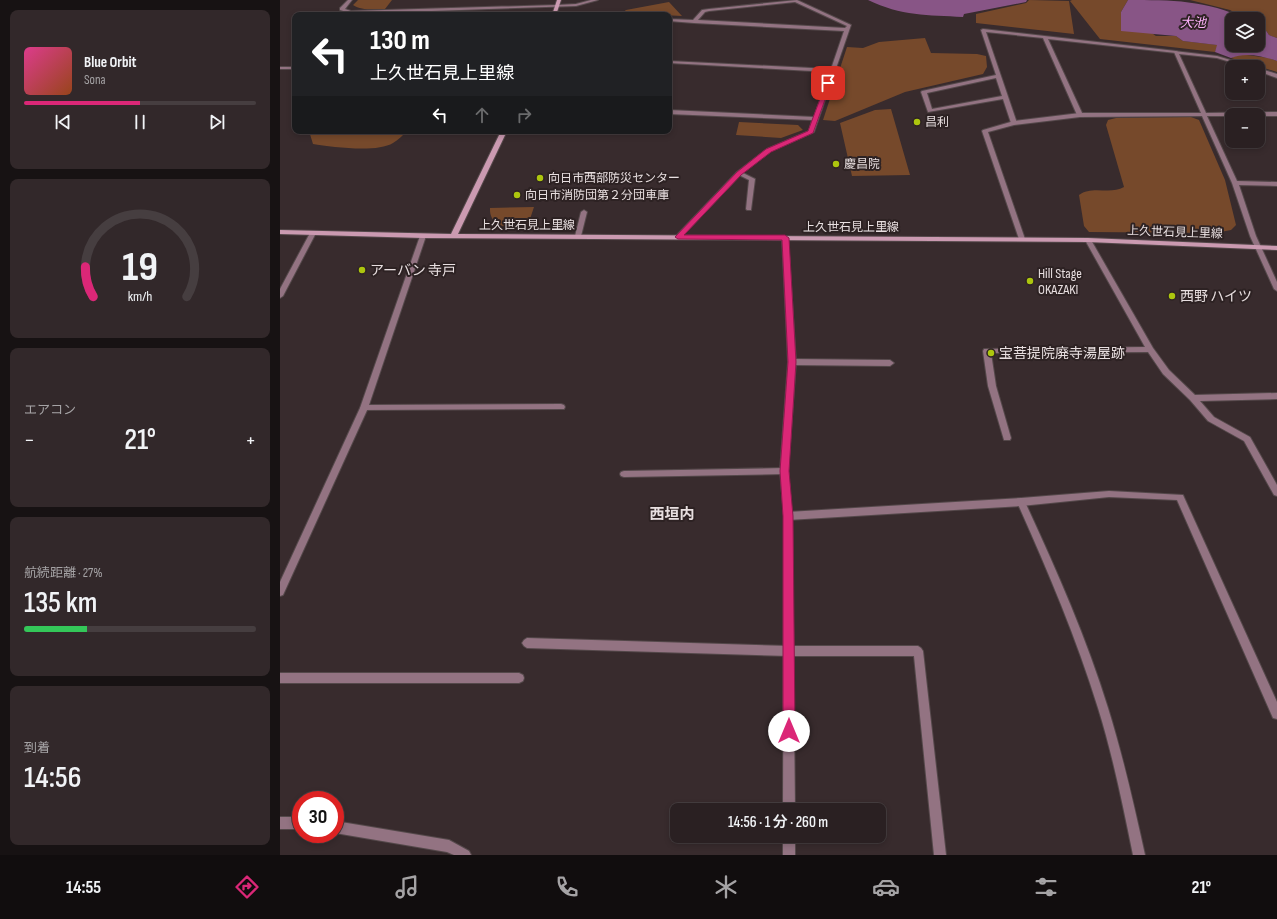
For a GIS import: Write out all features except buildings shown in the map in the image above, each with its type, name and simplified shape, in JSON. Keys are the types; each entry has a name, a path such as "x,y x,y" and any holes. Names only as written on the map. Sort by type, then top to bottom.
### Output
{"main road":[{"path":"555,12 559,0"},
{"path":"454,235 503,134"},
{"name":"上久世石見上里線","path":"280,232 424,236 1088,240 1277,248"}],"street":[{"path":"350,0 342,9 350,12"},
{"path":"471,12 576,5 596,0"},
{"path":"678,237 739,173 768,150 811,132 849,25 796,1 704,11 694,22"},
{"path":"672,20 848,30"},
{"path":"1014,123 983,30 1217,57 1228,60"},
{"path":"1044,36 1080,115"},
{"path":"1176,52 1235,183 1257,246 1277,289"},
{"path":"672,62 832,71"},
{"path":"280,68 292,68"},
{"path":"1265,72 1277,76"},
{"path":"998,76 924,92 930,111 1005,97"},
{"path":"672,112 816,120"},
{"path":"1022,239 984,131 1014,123 1080,115 1277,114"},
{"path":"739,173 752,179 749,209"},
{"path":"1235,183 1277,184"},
{"path":"578,236 584,212"},
{"path":"280,296 312,233"},
{"path":"280,592 364,408 392,321 424,236"},
{"path":"785,238 792,362 784,471 788,516 790,651 789,803"},
{"path":"1088,240 1150,349 1166,372 1212,419 1247,439 1277,492"},
{"path":"1007,438 992,386 987,351 1150,349"},
{"path":"792,362 890,363"},
{"path":"1193,398 1277,396"},
{"path":"364,408 561,407"},
{"path":"624,474 784,471"},
{"path":"788,516 1021,502 1109,494 1180,497 1277,714"},
{"path":"1021,502 1063,596 1104,708 1130,812 1139,855"},
{"path":"527,643 790,651 918,651 940,855"},
{"path":"280,678 519,678"},
{"path":"280,822 292,823"},
{"path":"344,828 449,846 465,855"},
{"path":"789,843 789,855"}],"shaded area":[{"path":"358,0 392,0 385,9 364,9 353,5"},
{"path":"1029,0 1069,1 1074,34 976,23 976,14 1026,3"},
{"path":"1128,0 1121,12 1156,36 1176,36 1183,41 1218,45 1215,52 1100,39 1070,1"},
{"path":"1190,0 1277,0 1277,38 1269,35 1265,29 1265,12 1234,12"},
{"path":"669,2 682,16 672,16 672,12 623,12 626,10"},
{"path":"925,38 931,53 977,54 986,56 987,67 983,74 905,92 835,121 823,120 847,47 863,48 879,42"},
{"path":"1240,54 1269,58 1277,61 1277,72 1265,68 1265,60 1238,60 1231,58"},
{"path":"891,109 910,175 852,176 840,123 875,110"},
{"path":"1191,117 1199,120 1225,180 1236,225 1231,230 1215,233 1089,232 1084,226 1079,195 1084,192 1095,190 1113,190 1124,187 1106,125 1108,120 1116,118"},
{"path":"739,122 798,125 803,130 781,138 736,135"},
{"path":"310,134 404,134 393,143 376,148 342,148 313,144"},
{"path":"534,207 527,228 515,228 497,224 493,220 490,208"}],"water":[{"path":"868,0 1027,0 1026,2 964,14 963,17 903,12"},
{"name":"大池","path":"1128,0 1188,2 1217,8 1228,12 1225,12 1225,52 1265,52 1265,29 1269,35 1277,38 1277,61 1254,55 1242,55 1231,58 1215,52 1217,45 1183,41 1176,36 1121,31 1121,12"}],"place":[{"name":"昌利","path":"917,122"},
{"name":"慶昌院","path":"836,164"},
{"name":"向日市西部防災センター","path":"540,178"},
{"name":"向日市消防団第２分団車庫","path":"517,195"},
{"name":"アーバン 寺戸","path":"362,270"},
{"name":"Hill Stage OKAZAKI","path":"1030,281"},
{"name":"西野 ハイツ","path":"1172,296"},
{"name":"宝菩提院廃寺湯屋跡","path":"991,353"}],"district":[{"name":"西垣内","path":"672,514"}],"route":[{"path":"789,731 790,651 788,516 784,471 792,362 785,238 678,237 711,200 717,196 739,173 768,150 811,132 828,83"}]}
